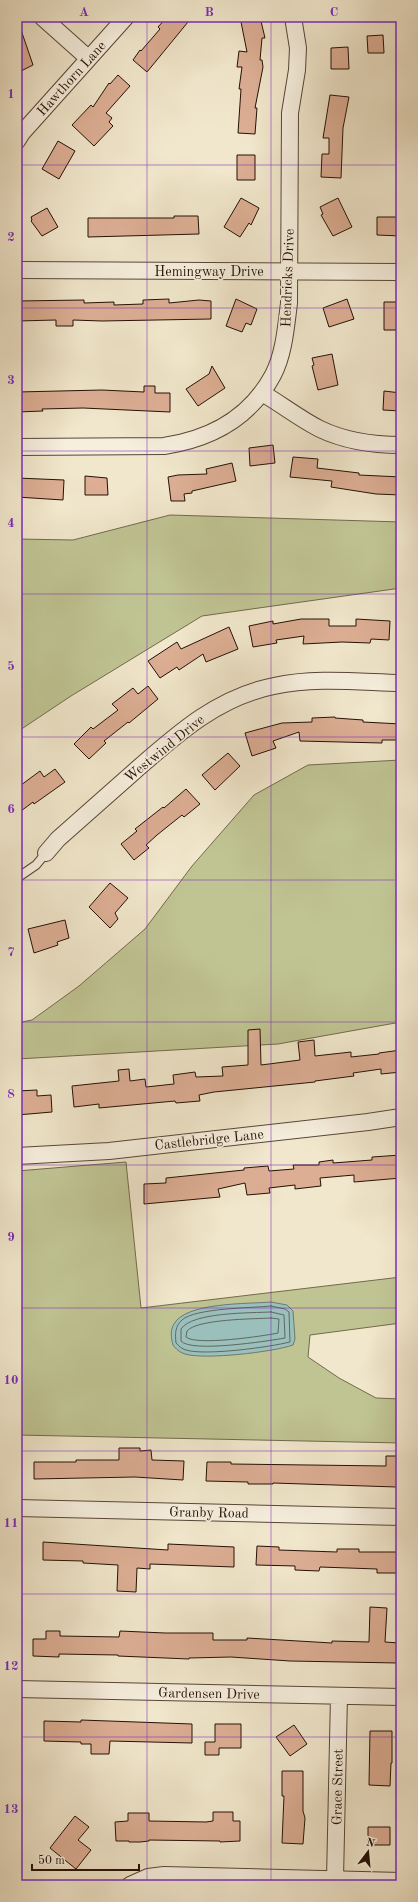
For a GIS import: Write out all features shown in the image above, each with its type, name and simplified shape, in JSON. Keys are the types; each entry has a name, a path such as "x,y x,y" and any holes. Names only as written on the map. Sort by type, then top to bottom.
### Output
{"street":[{"path":"42,17 88,58"},
{"name":"Hawthorn Lane","path":"17,141 22,133 126,17"},
{"name":"Hendricks Drive","path":"17,447 164,446 185,443 220,429 238,417 262,393 273,375 286,332 289,303 290,113 297,70 298,48 293,17"},
{"name":"Hemingway Drive","path":"17,270 401,272"},
{"path":"262,393 320,429 362,442 401,445"},
{"name":"Westwind Drive","path":"46,854 58,839 176,734 198,718 222,704 247,693 273,686 300,682 401,683"},
{"name":"Castlebridge Lane","path":"17,1156 109,1151 401,1117"},
{"name":"Granby Road","path":"17,1508 401,1517"},
{"name":"Gardensen Drive","path":"17,1689 401,1697"},
{"name":"Grace Street","path":"335,1879 339,1696"},
{"path":"130,1885 148,1877 164,1875 401,1881"}],"lane":[{"path":"17,878 36,865 46,854"}],"green space":[{"path":"170,515 401,522 401,588 202,616 71,696 17,732 17,539 73,540"},
{"path":"401,760 401,1022 278,1044 17,1059 17,1023 32,1020 79,986 145,929 192,866 254,795 308,765"},
{"path":"126,1162 141,1308 401,1277 401,1323 310,1335 308,1357 339,1378 376,1398 401,1399 401,1443 17,1435 17,1171"}],"water":[{"path":"271,1302 287,1305 293,1311 295,1339 293,1345 255,1353 223,1356 195,1356 181,1352 173,1345 171,1334 174,1324 181,1317 191,1312 204,1308 233,1304"}],"building":[{"path":"167,17 182,17 188,22 147,72 133,60 140,50 141,51 160,29 158,27"},
{"path":"240,17 260,17 265,38 262,38 260,60 262,60 263,67 255,108 257,108 255,134 238,133 241,89 239,89 242,67 237,67 239,51 247,52"},
{"path":"17,24 19,24 33,65 17,73"},
{"path":"383,35 384,53 368,53 367,36"},
{"path":"348,47 349,69 331,69 331,48"},
{"path":"118,75 130,86 106,113 112,118 109,122 113,126 94,146 72,125 91,105 93,107 109,83 110,84"},
{"path":"330,95 349,97 343,128 341,178 321,177 322,154 329,154 329,138 323,138"},
{"path":"58,141 75,151 59,179 42,169"},
{"path":"237,155 255,155 255,180 237,180"},
{"path":"241,198 259,208 251,225 249,223 240,237 224,227"},
{"path":"338,198 352,227 333,236 321,215 323,214 320,207"},
{"path":"47,208 58,227 42,236 31,221 31,217"},
{"path":"174,216 198,216 199,234 88,237 88,218 174,218"},
{"path":"377,217 401,217 401,236 377,235"},
{"path":"169,299 169,303 199,300 211,301 211,319 102,321 73,320 73,326 56,326 56,320 17,321 17,301 84,300 84,303 114,302 114,305 143,304 143,300"},
{"path":"236,299 257,309 251,325 246,323 242,332 226,326"},
{"path":"347,299 354,319 329,327 323,308"},
{"path":"384,302 401,302 401,330 384,330"},
{"path":"332,354 338,385 318,390 312,366 314,365 312,358"},
{"path":"212,366 225,388 198,406 186,389 209,374"},
{"path":"144,386 155,386 155,393 170,393 170,412 83,408 42,409 43,411 17,412 17,392 102,390 144,392"},
{"path":"384,391 401,393 401,411 383,410"},
{"path":"273,445 275,463 250,466 249,448"},
{"path":"293,457 318,459 317,468 359,473 359,475 401,477 401,495 376,494 331,487 332,481 290,477"},
{"path":"232,463 236,481 184,494 185,501 171,501 168,477 178,475 207,474 206,469"},
{"path":"85,476 107,478 108,495 85,495"},
{"path":"17,478 64,480 63,500 17,497"},
{"path":"301,619 329,619 329,626 356,626 356,619 390,621 389,640 371,639 370,643 342,642 303,644 304,636 276,640 277,643 253,647 249,626 273,621 273,624"},
{"path":"229,627 238,649 206,662 203,654 179,670 177,667 160,678 148,661 177,642 181,649"},
{"path":"148,686 158,699 104,741 106,743 89,759 74,744 91,727 93,729 118,710 112,704 133,688 138,694"},
{"path":"335,717 363,720 363,722 401,724 401,740 382,740 382,743 300,741 299,732 273,741 276,748 252,756 245,733 282,723 312,722 312,718"},
{"path":"228,753 240,766 215,790 202,775"},
{"path":"55,769 65,782 17,814 17,788 40,771 44,777"},
{"path":"186,789 200,804 184,817 182,815 157,835 146,845 149,848 134,860 121,844 137,831 135,829 163,807 164,808"},
{"path":"110,883 128,898 115,913 118,919 110,928 89,907"},
{"path":"65,920 69,938 57,942 58,945 34,953 28,929"},
{"path":"260,1029 261,1065 300,1060 298,1042 314,1040 315,1056 351,1052 351,1057 401,1050 401,1072 381,1074 381,1069 353,1073 354,1076 315,1082 214,1092 199,1095 200,1101 176,1103 175,1101 99,1108 99,1104 74,1107 72,1086 119,1081 118,1070 129,1069 130,1081 145,1079 146,1087 174,1084 173,1075 195,1072 196,1077 223,1076 222,1067 248,1065 248,1030"},
{"path":"37,1090 37,1096 51,1095 52,1112 17,1115 17,1091"},
{"path":"401,1155 401,1178 354,1182 354,1175 320,1178 321,1186 295,1189 295,1185 269,1188 270,1193 247,1195 245,1183 218,1189 220,1197 144,1204 144,1184 166,1183 166,1178 268,1166 269,1171 294,1169 293,1165 319,1165 319,1162 333,1160 333,1163 372,1160 372,1157"},
{"path":"119,1448 140,1448 140,1451 151,1450 152,1460 184,1461 183,1480 135,1477 34,1479 34,1462 119,1460"},
{"path":"386,1456 397,1456 397,1487 273,1483 248,1484 248,1482 206,1481 207,1462 231,1462 231,1464 386,1466"},
{"path":"43,1542 168,1550 168,1544 234,1547 234,1567 150,1564 150,1569 137,1568 136,1592 117,1591 118,1565 83,1563 83,1561 43,1560"},
{"path":"257,1546 279,1547 279,1550 337,1552 337,1549 359,1549 359,1552 401,1552 401,1573 377,1573 377,1569 320,1567 319,1571 295,1570 295,1566 256,1565"},
{"path":"370,1607 387,1608 385,1642 399,1643 398,1663 290,1661 231,1657 189,1659 118,1655 59,1654 59,1657 33,1656 33,1639 46,1639 46,1631 60,1631 60,1636 119,1637 120,1631 213,1633 213,1640 247,1640 247,1638 332,1643 332,1641 369,1642"},
{"path":"81,1720 192,1724 192,1743 110,1741 109,1754 91,1754 91,1744 81,1744 81,1742 44,1741 44,1721 81,1722"},
{"path":"215,1724 241,1724 241,1748 219,1748 219,1755 205,1755 205,1742 215,1742"},
{"path":"294,1725 307,1744 290,1756 276,1737"},
{"path":"370,1731 392,1731 390,1786 369,1785"},
{"path":"282,1771 303,1771 303,1811 305,1818 303,1844 282,1843 284,1796 282,1796"},
{"path":"213,1812 233,1812 233,1821 240,1821 240,1841 116,1841 115,1822 128,1821 128,1813 149,1813 149,1821 206,1822 213,1821"},
{"path":"75,1816 89,1827 78,1840 91,1850 76,1869 50,1848"},
{"path":"368,1827 390,1827 390,1845 368,1845"}]}
